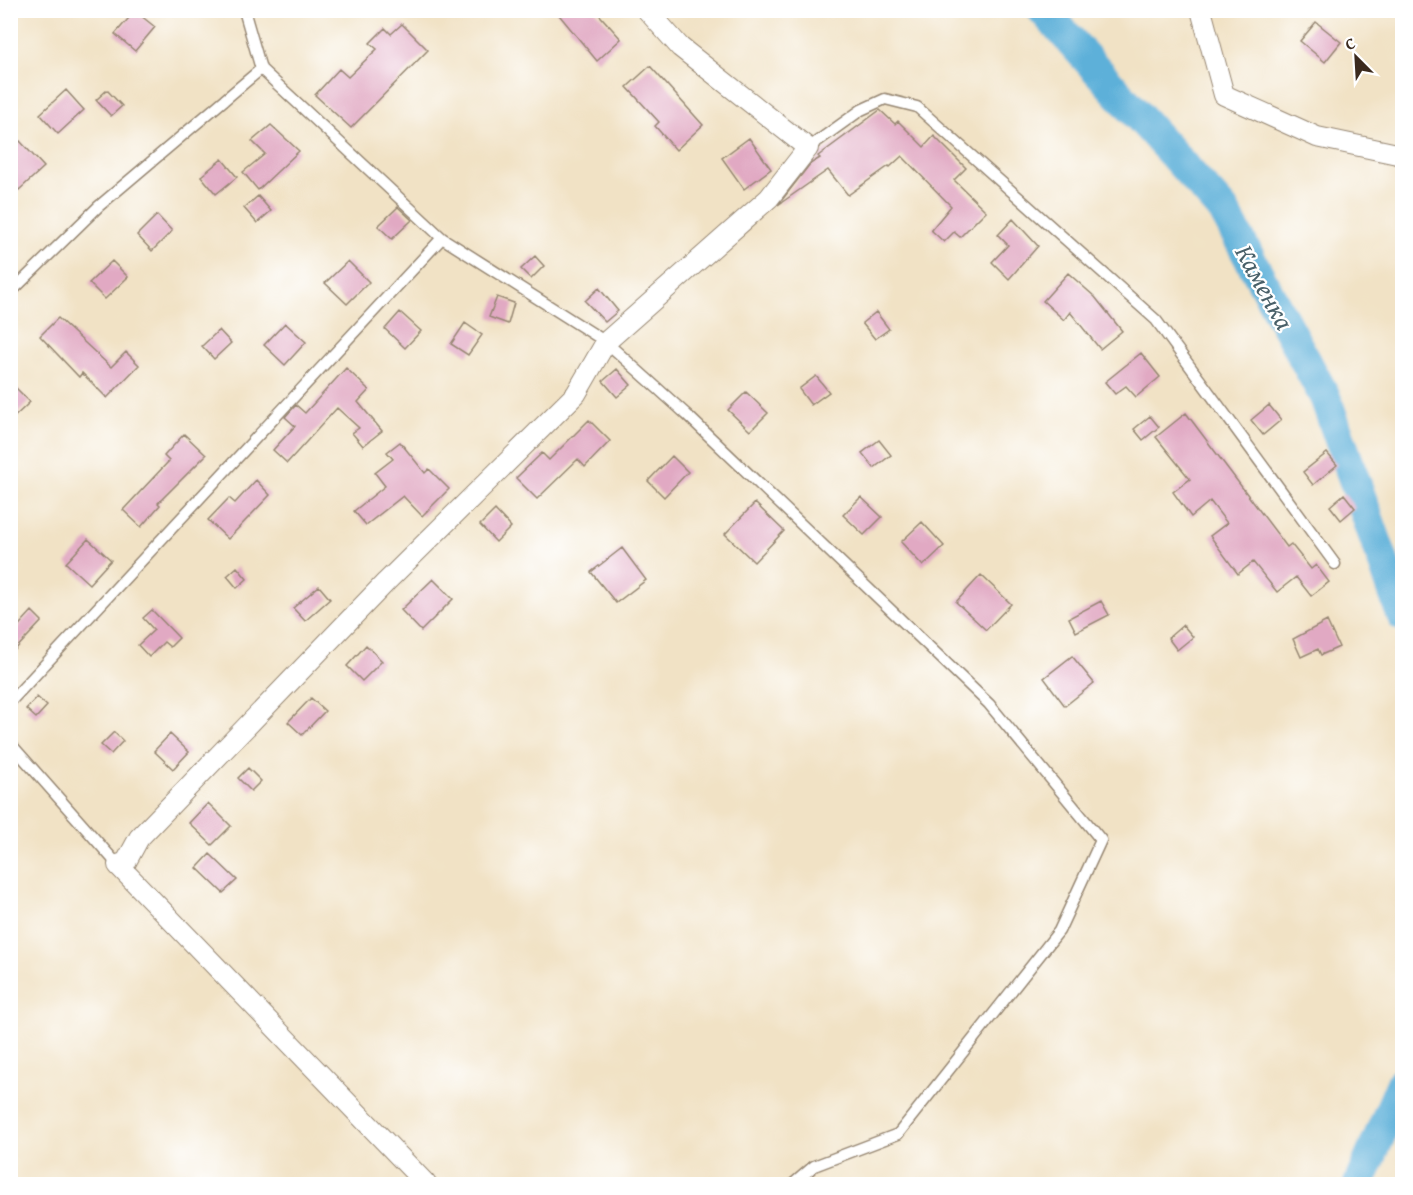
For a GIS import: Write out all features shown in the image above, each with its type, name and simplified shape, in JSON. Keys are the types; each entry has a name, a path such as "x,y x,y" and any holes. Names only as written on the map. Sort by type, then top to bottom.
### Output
{"street":[{"path":"426,1185 118,865 126,862 139,838 386,582 576,394 606,342 769,198 808,148 680,47 646,10"},
{"path":"1201,10 1224,95 1317,137 1402,155"}],"lane":[{"path":"244,10 261,69 442,238 606,342 989,704 1101,840 1059,931 898,1134 814,1167 794,1185"},
{"path":"10,292 99,206 261,69"},
{"path":"808,148 861,110 885,99 917,107 1156,320 1335,564"},
{"path":"10,702 442,238"},
{"path":"10,743 118,865"}],"building":[{"path":"555,10 595,10 621,39 597,61"},
{"path":"135,11 155,27 135,51 115,34"},
{"path":"1316,22 1341,42 1325,62 1300,41"},
{"path":"402,24 428,50 351,128 315,95 339,69 348,77 377,49 370,43 385,28 391,34"},
{"path":"650,66 703,125 676,150 655,126 659,122 627,87"},
{"path":"66,90 84,110 58,134 40,114"},
{"path":"107,90 122,106 111,116 96,100"},
{"path":"880,110 895,124 898,121 924,147 934,136 966,168 954,180 986,211 960,237 954,232 944,242 931,230 951,206 902,156 890,167 848,195 828,170 778,205 810,164 820,158 818,156"},
{"path":"271,125 299,151 258,190 243,172 265,154 252,141"},
{"path":"749,138 771,169 744,189 722,158"},
{"path":"20,141 44,167 19,190 10,180 10,149"},
{"path":"222,159 237,177 216,194 201,176"},
{"path":"258,196 271,211 257,223 244,208"},
{"path":"398,207 412,220 392,239 378,226"},
{"path":"157,215 172,231 152,251 137,235"},
{"path":"1013,219 1038,246 1009,279 992,262 1008,245 998,235"},
{"path":"535,256 544,266 531,279 521,269"},
{"path":"112,261 128,277 105,299 89,283"},
{"path":"348,261 369,282 347,304 325,283"},
{"path":"1068,273 1095,297 1122,331 1100,349 1070,312 1064,320 1043,301"},
{"path":"599,288 618,311 605,322 585,301"},
{"path":"497,297 514,303 508,324 489,317"},
{"path":"400,312 421,331 405,348 385,329"},
{"path":"876,312 889,329 875,339 862,323"},
{"path":"58,318 111,367 126,352 139,365 107,398 82,373 79,377 40,336"},
{"path":"285,323 306,342 285,365 264,345"},
{"path":"465,323 482,335 468,355 451,344"},
{"path":"219,330 231,343 214,359 202,346"},
{"path":"1141,353 1160,377 1136,397 1126,386 1115,394 1105,382"},
{"path":"346,368 369,390 358,402 382,431 363,446 352,433 359,428 337,408 287,463 273,450 295,426 285,417 296,405 305,413"},
{"path":"617,369 631,385 617,397 603,381"},
{"path":"816,376 829,392 811,405 799,389"},
{"path":"10,382 30,402 10,421"},
{"path":"746,392 768,413 750,431 728,410"},
{"path":"1269,405 1281,420 1263,435 1251,420"},
{"path":"1186,413 1287,547 1291,544 1311,569 1316,565 1329,582 1311,596 1296,577 1277,592 1253,562 1238,574 1210,536 1227,523 1210,501 1191,517 1173,492 1190,479 1156,437"},
{"path":"1150,416 1159,427 1143,440 1134,429"},
{"path":"589,420 610,441 585,467 578,459 537,499 516,478 542,453 549,460"},
{"path":"184,434 206,455 158,503 160,505 141,527 123,510 169,461 164,456"},
{"path":"879,440 891,455 874,468 862,453"},
{"path":"400,442 425,473 429,469 449,489 422,516 403,496 366,525 354,511 385,486 375,473 393,459 387,452"},
{"path":"1327,453 1337,465 1313,485 1303,472"},
{"path":"672,456 688,472 664,497 648,481"},
{"path":"256,480 270,495 228,539 208,520 229,498 235,503"},
{"path":"1344,494 1355,508 1341,520 1330,506"},
{"path":"861,497 882,517 864,535 843,515"},
{"path":"755,503 784,531 754,562 725,534"},
{"path":"495,510 511,527 496,542 480,525"},
{"path":"922,522 944,546 923,566 901,542"},
{"path":"88,539 111,560 89,584 66,563"},
{"path":"622,548 646,580 616,603 591,572"},
{"path":"237,567 247,579 237,588 227,576"},
{"path":"981,575 1011,604 986,630 956,602"},
{"path":"433,579 453,599 421,631 401,610"},
{"path":"319,586 330,599 305,621 293,608"},
{"path":"1101,601 1109,615 1076,632 1069,618"},
{"path":"152,610 179,638 170,647 164,642 149,657 138,645 154,630 143,618"},
{"path":"32,611 42,621 10,655 10,635"},
{"path":"1327,621 1339,647 1321,655 1318,649 1301,657 1293,639"},
{"path":"1183,625 1193,637 1177,650 1168,638"},
{"path":"366,645 382,661 362,681 347,666"},
{"path":"1072,656 1094,683 1065,706 1044,678"},
{"path":"37,697 47,706 36,718 26,709"},
{"path":"311,698 325,711 302,735 288,722"},
{"path":"114,732 123,741 111,754 101,745"},
{"path":"170,734 189,752 173,769 154,751"},
{"path":"248,768 261,781 251,791 238,778"},
{"path":"208,803 231,826 212,845 189,823"},
{"path":"210,854 237,880 223,893 197,868"}],"waterway":[{"name":"Каменка","path":"1043,10 1224,211 1325,397 1402,615"},
{"name":"Каменка","path":"1359,1184 1402,1083"}]}
